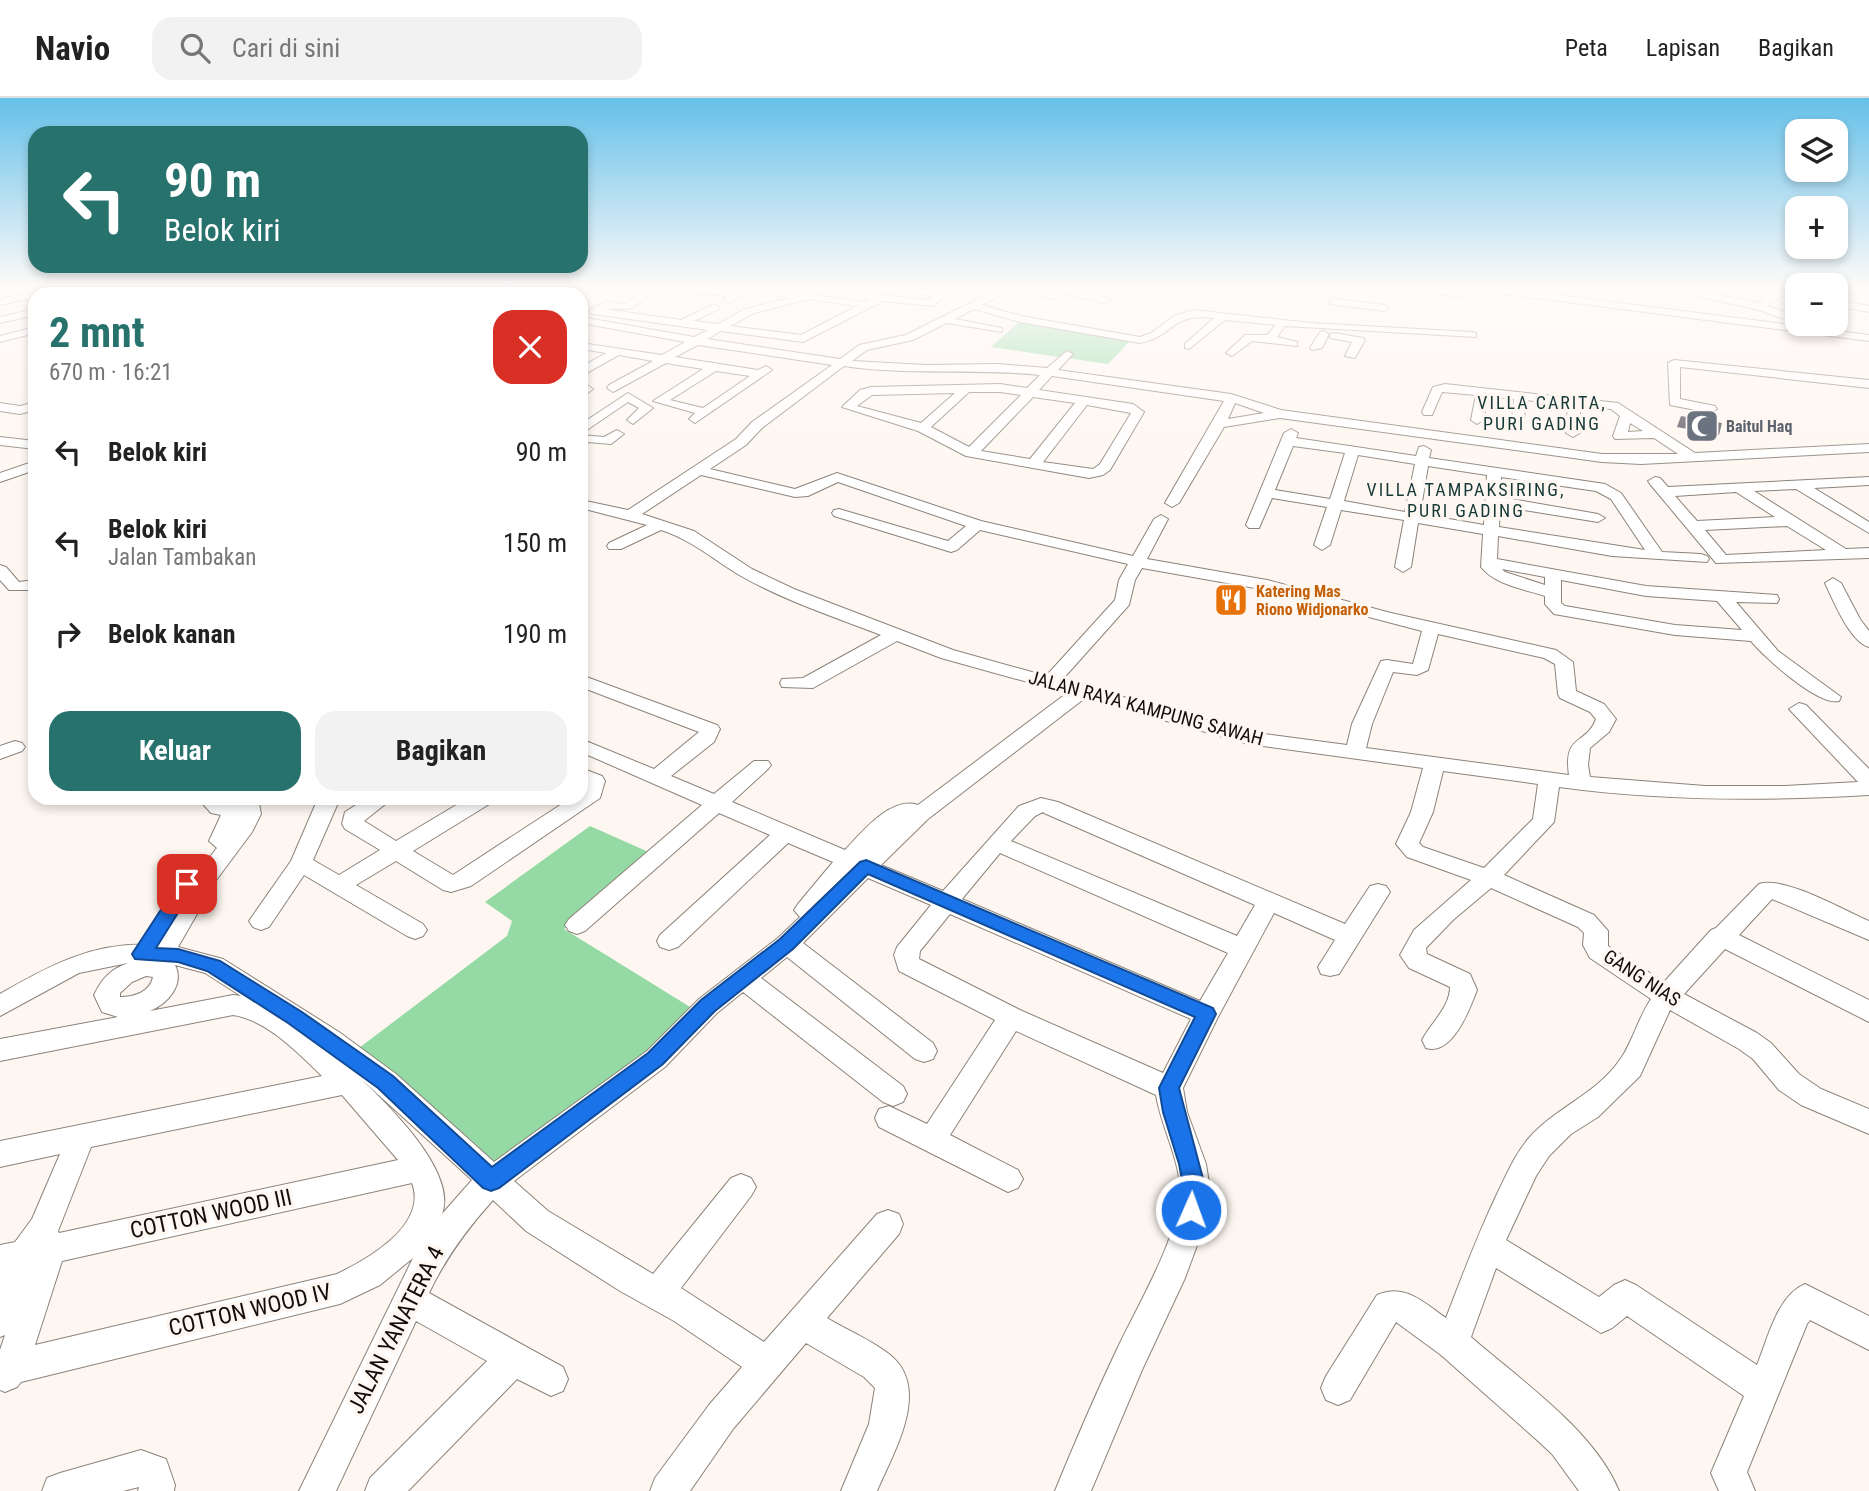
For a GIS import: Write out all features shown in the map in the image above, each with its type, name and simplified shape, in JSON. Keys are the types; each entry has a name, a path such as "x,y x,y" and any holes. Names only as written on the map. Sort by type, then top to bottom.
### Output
{"street":[{"path":"588,368 613,354"},
{"path":"630,354 760,374"},
{"path":"613,388 673,354"},
{"path":"781,354 883,368 985,367 1048,372 1235,400 1279,414 1602,458 1869,448"},
{"path":"630,515 741,442 757,425 853,354"},
{"path":"971,453 1067,354"},
{"path":"714,368 659,401 700,415 776,363"},
{"path":"1711,409 1674,402 1674,363 1869,384"},
{"path":"1000,388 1029,391 1133,408 1139,412 1105,467 1089,474 971,453 923,428 853,409 849,405 868,391 1000,388"},
{"path":"1428,412 1437,390 1441,388 1613,406 1686,455"},
{"path":"875,415 902,390"},
{"path":"923,428 964,390"},
{"path":"1477,419 1483,393"},
{"path":"588,424 628,397 646,408 632,420"},
{"path":"1172,503 1235,400 1250,397 1269,399 1311,411 1348,417"},
{"path":"1517,428 1520,397"},
{"path":"1033,465 1084,400"},
{"path":"1573,433 1574,402"},
{"path":"0,407 20,410 28,408"},
{"path":"1219,424 1279,414"},
{"path":"1626,416 1620,436 1654,433"},
{"path":"588,439 606,441 617,434"},
{"path":"1403,567 1427,434"},
{"path":"1254,525 1290,437 1353,451 1607,490 1616,496 1657,556"},
{"path":"0,441 28,444"},
{"path":"1322,545 1353,451"},
{"path":"0,478 28,468"},
{"path":"698,470 795,493 803,493 837,477 977,525 1138,562 1267,585 1431,628 1560,657 1564,662 1567,694 1597,708 1606,719 1602,730 1577,749 1576,762 1581,783"},
{"path":"1494,473 1489,562 1493,571 1553,593"},
{"path":"1866,483 1739,488 1660,486 1717,558 1725,561 1869,553"},
{"path":"1799,485 1869,528"},
{"path":"1739,488 1842,554"},
{"path":"1267,493 1657,556 1701,559"},
{"path":"1493,500 1598,518"},
{"name":"JALAN RAYA KAMPUNG SAWAH","path":"588,512 607,510 662,524 699,539 763,582 965,659 1239,736 1581,783 1705,793 1785,793 1868,788"},
{"path":"839,513 951,547 977,525"},
{"path":"1050,682 1123,601 1127,580 1161,519"},
{"path":"1692,526 1790,521"},
{"path":"615,546 662,524"},
{"path":"1489,562 1646,591 1771,599"},
{"path":"0,570 15,587 28,587"},
{"path":"1553,574 1554,606 1575,613 1675,630 1754,636"},
{"path":"1833,583 1852,621 1866,637"},
{"path":"5,590 28,588"},
{"path":"1724,597 1754,636 1782,663 1832,697"},
{"path":"1355,752 1363,724 1387,665 1417,670 1422,666 1431,628"},
{"path":"789,683 806,684 895,634"},
{"path":"588,684 710,729 707,738 658,776"},
{"name":"JALAN YANATERA 4","path":"317,1491 409,1299 440,1241 491,1181 656,1059 708,1006 787,944 858,863 1082,691"},
{"path":"1799,709 1868,788"},
{"path":"588,748 1206,1014"},
{"name":"GANG NIAS","path":"1435,763 1422,813 1406,844 1415,852 1489,878 1586,921 1596,931 1595,945 1599,952 1666,996 1748,1041 1762,1051 1789,1082 1811,1097 1869,1122"},
{"path":"577,925 761,765"},
{"path":"588,778 595,781 593,793 588,796"},
{"path":"1435,1040 1457,1008 1464,990 1461,981 1418,961 1412,955 1413,947 1423,935 1489,878 1543,822 1547,809 1549,779"},
{"path":"141,1014 125,1007 111,1005 107,1000 110,988 147,961 187,884 227,830 235,805"},
{"path":"261,921 301,863 326,805"},
{"path":"370,805 357,813 351,821 451,884 463,880 575,805"},
{"path":"340,885 473,805"},
{"path":"1169,1088 1011,1017 908,964 906,956 909,947 1027,811 1041,805 1349,936"},
{"path":"669,941 786,832"},
{"path":"996,844 1243,949"},
{"path":"301,863 415,930"},
{"path":"1453,1343 1488,1246 1525,1167 1539,1147 1561,1125 1588,1109 1630,1068 1649,1023 1666,996 1720,936 1767,890 1793,897 1869,931"},
{"path":"1330,967 1378,892"},
{"path":"1073,1491 1130,1359 1169,1278 1189,1220 1195,1190 1169,1088 1206,1014 1269,901"},
{"path":"1720,936 1869,1012"},
{"path":"787,944 923,1051"},
{"path":"0,1006 80,962 195,959 214,966 330,1040 386,1082 537,1221 631,1280 687,1309 728,1340 766,1363"},
{"path":"141,1014 167,979 166,972 147,961"},
{"path":"744,979 933,1141 1008,1179"},
{"path":"99,1031 111,1005"},
{"path":"0,1050 99,1031 141,1014 233,1005 250,1007 272,1020 348,1082 372,1106 421,1168"},
{"path":"933,1141 946,1115 1011,1017"},
{"path":"0,1154 348,1082"},
{"path":"0,1321 29,1248 81,1138"},
{"name":"COTTON WOOD III","path":"29,1248 421,1168"},
{"name":"COTTON WOOD IV","path":"4,1373 340,1289 363,1279 380,1269 403,1246 427,1211 430,1193 421,1168"},
{"path":"658,1293 741,1187"},
{"path":"669,1491 721,1417 888,1224"},
{"path":"1488,1246 1601,1317 1625,1296 1763,1389"},
{"path":"4,1373 29,1248"},
{"path":"409,1299 551,1379"},
{"path":"1737,1491 1729,1473 1795,1313 1805,1300 1869,1334"},
{"path":"1338,1388 1388,1306 1401,1306 1453,1343 1564,1442 1601,1491"},
{"path":"802,1322 876,1365 886,1374 892,1385 890,1410 859,1491"},
{"path":"383,1491 515,1357"},
{"path":"60,1491 142,1468 153,1472 156,1491"}],"green space":[{"path":"1039,354 1118,354 1108,364"},
{"path":"590,826 653,854 564,929 695,1010 662,1047 493,1176 355,1051 507,936 512,921 485,902"}],"building":[{"name":"Baitul Haq","path":"1681,416 1722,423 1719,435 1677,427"}],"place":[{"name":"Baitul Haq","path":"1702,426"},
{"name":"Katering Mas Riono Widjonarko","path":"1231,600"}],"district":[{"name":"VILLA CARITA, PURI GADING","path":"1542,412"},
{"name":"VILLA TAMPAKSIRING, PURI GADING","path":"1466,499"}],"route":[{"path":"187,884 142,954 178,956 214,966 295,1017 386,1082 491,1181 656,1059 708,1006 787,944 866,866 1206,1014 1169,1088 1173,1112 1191,1164 1195,1190 1191,1210"}]}
